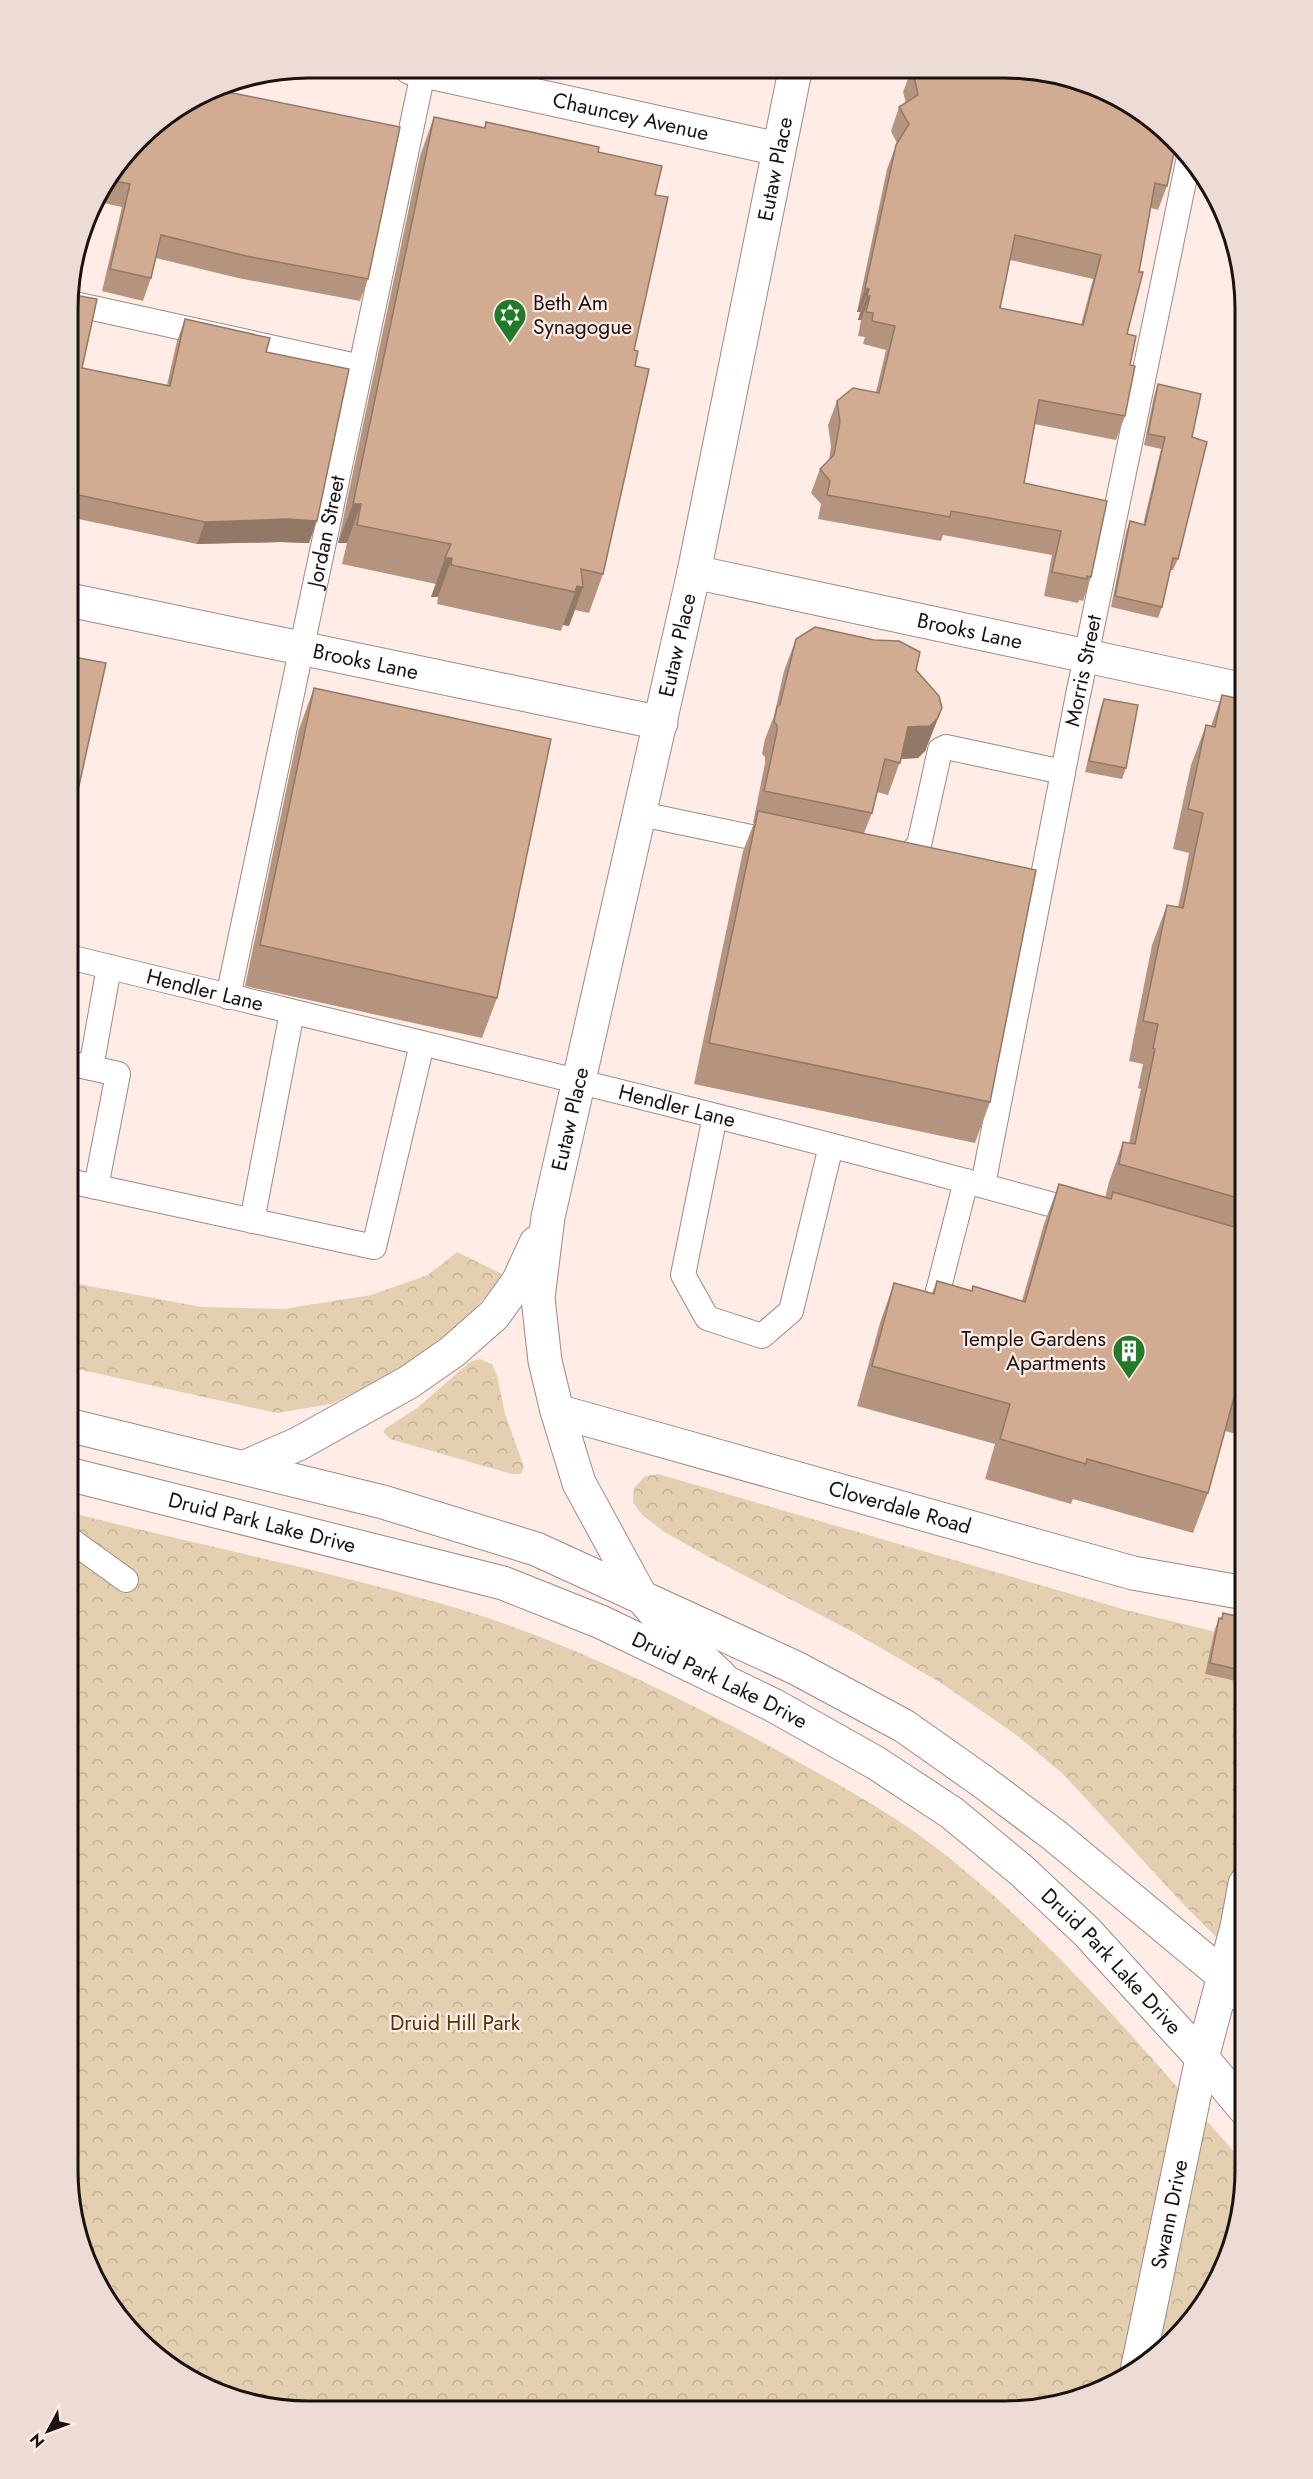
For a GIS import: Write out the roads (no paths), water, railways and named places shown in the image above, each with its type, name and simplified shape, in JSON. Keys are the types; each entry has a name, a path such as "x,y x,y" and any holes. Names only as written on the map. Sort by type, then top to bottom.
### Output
{"street":[{"name":"Chauncey Avenue","path":"460,78 778,149"},
{"name":"Eutaw Place","path":"725,1680 660,1618 640,1595 579,1484 545,1361 538,1298 548,1217 694,572 793,78"},
{"name":"Brooks Lane","path":"694,572 1235,688"},
{"name":"Brooks Lane","path":"78,602 661,723"},
{"name":"Eutaw Place","path":"245,1467 298,1444 410,1382 452,1352 494,1315 518,1282 548,1217"},
{"name":"Cloverdale Road","path":"557,1411 1133,1573 1235,1591"},
{"name":"Druid Park Lake Drive","path":"78,1427 383,1503 536,1549 796,1668 904,1726 1054,1835 1234,1987"},
{"name":"Druid Park Lake Drive","path":"78,1477 503,1583 601,1622 725,1680 876,1763 952,1813 1022,1871 1087,1932 1235,2097"},
{"name":"Swann Drive","path":"1140,2356 1202,2058 1234,1987 1235,1967"}],"lane":[{"name":"Jordan Street","path":"228,997 361,367 418,78"},
{"name":"Morris Street","path":"937,1295 975,1183 1063,772 1187,169"},
{"path":"78,305 361,367"},
{"path":"868,862 880,864 906,857 920,845 940,750 946,747 1063,772"},
{"path":"641,814 799,848"},
{"name":"Hendler Lane","path":"78,959 715,1116 975,1183 1108,1221"},
{"path":"96,1187 118,1074 80,1066 109,967"},
{"path":"252,1221 292,1012"},
{"path":"78,1183 374,1247 422,1044"},
{"path":"715,1116 683,1275 707,1318 762,1336 791,1311 831,1146"},
{"path":"78,1545 126,1580"}],"place":[{"name":"Beth Am Synagogue","path":"510,344"},
{"name":"Temple Gardens Apartments","path":"1129,1380"}],"park label":[{"name":"Druid Hill Park","path":"455,2023"}]}
